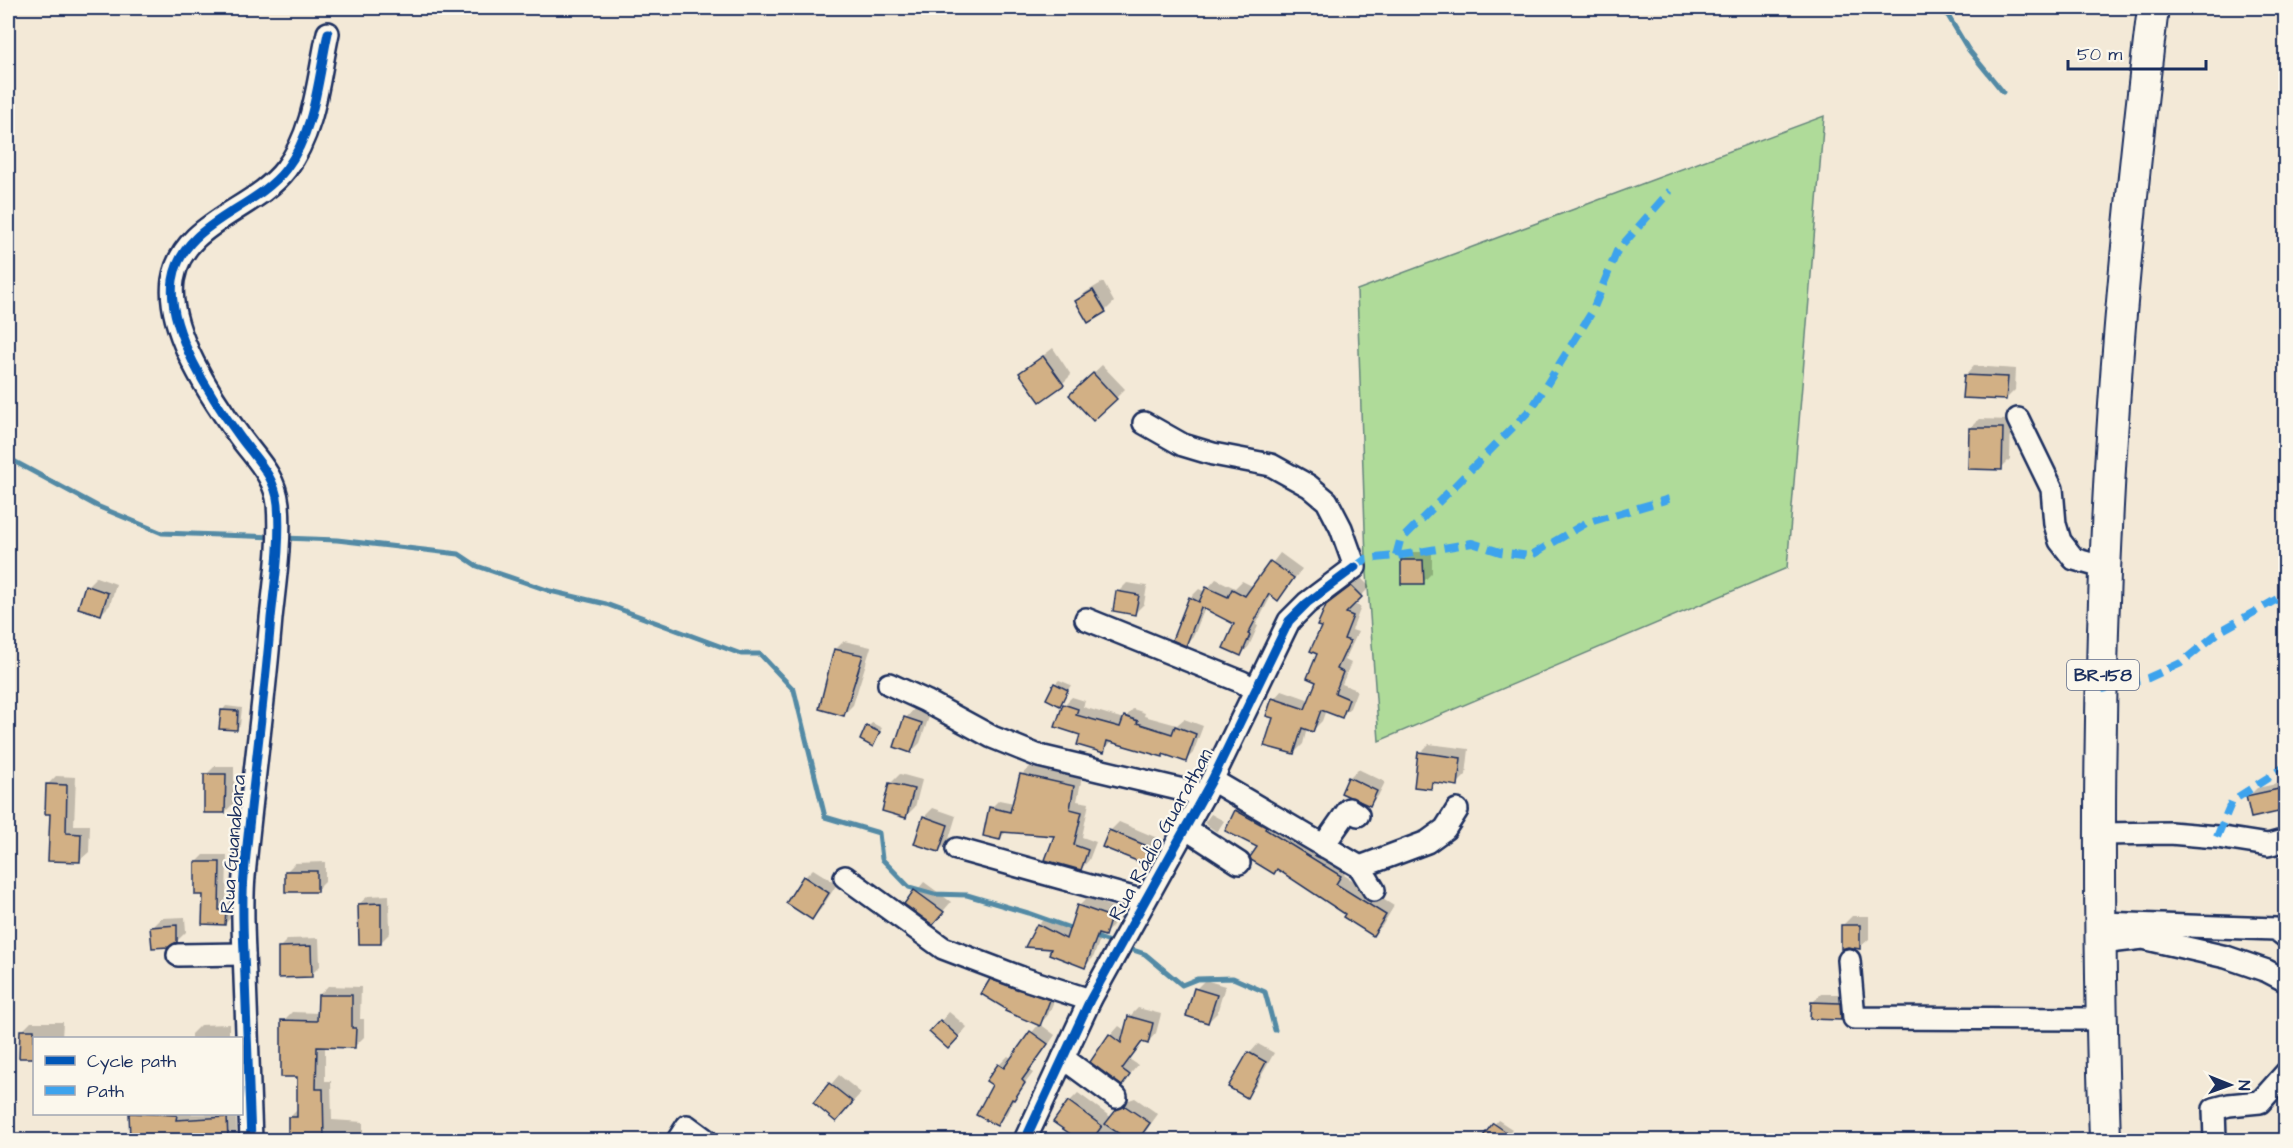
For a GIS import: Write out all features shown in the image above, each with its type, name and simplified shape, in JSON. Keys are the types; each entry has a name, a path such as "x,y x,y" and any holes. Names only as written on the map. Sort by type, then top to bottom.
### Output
{"highway":[{"name":"BR-158","path":"2105,1140 2101,1019 2101,834 2106,568 2124,271 2153,8"}],"street":[{"name":"Rua Guanabara","path":"251,1140 244,954 244,880 264,696 277,551 278,506 276,490 266,469 233,428 200,376 181,335 173,300 172,282 176,265 189,244 205,230 269,187 296,155 308,129 328,33"},
{"path":"2018,419 2052,489 2055,524 2060,542 2074,559 2106,568"},
{"name":"Rua Rádio Guarathan","path":"1025,1140 1090,1000 1208,788 1289,621 1308,603 1355,567 1341,528 1327,501 1309,486 1271,465 1213,454 1183,445 1144,423"},
{"path":"1086,619 1242,682 1256,691"},
{"path":"889,684 926,701 992,737 1040,756 1208,788 1360,867 1374,890"},
{"path":"1323,846 1349,809 1358,815"},
{"path":"1360,867 1427,842 1445,829 1456,810"},
{"path":"1185,828 1239,863"},
{"path":"2101,834 2170,833 2268,845 2286,840"},
{"path":"957,849 1144,901"},
{"path":"845,877 943,948 1022,978 1090,1000"},
{"path":"2101,933 2276,929 2286,937"},
{"path":"2101,933 2143,938 2226,957 2267,971 2286,981"},
{"path":"177,955 244,954"},
{"path":"1849,960 1854,1018 2101,1019"},
{"path":"1063,1058 1116,1097"},
{"path":"2215,1140 2214,1109 2260,1102 2286,1073"},
{"path":"682,1133 706,1140"}],"green space":[{"path":"1824,116 1787,568 1379,741 1366,559 1357,290"}],"building":[{"path":"1093,290 1106,312 1088,323 1075,301"},
{"path":"1043,356 1064,385 1040,402 1019,373"},
{"path":"1093,373 1117,399 1093,421 1069,395"},
{"path":"1964,375 2008,377 2006,400 1962,398"},
{"path":"1969,428 2003,428 2002,470 1968,469"},
{"path":"1401,560 1423,560 1424,584 1401,584"},
{"path":"1270,561 1294,578 1278,601 1269,594 1248,634 1250,635 1241,656 1223,648 1234,624 1201,607 1186,646 1172,640 1189,597 1199,602 1206,587 1228,597 1232,589 1245,596"},
{"path":"85,585 108,593 101,615 78,608"},
{"path":"1351,586 1362,597 1346,613 1353,616 1344,639 1350,641 1337,669 1343,672 1335,693 1349,699 1342,718 1321,710 1313,732 1302,728 1294,754 1264,746 1273,718 1266,716 1272,698 1305,709 1316,682 1307,678 1317,654 1310,651 1321,627 1317,626 1326,605"},
{"path":"1116,591 1139,595 1135,615 1113,611"},
{"path":"834,649 863,655 844,716 819,709"},
{"path":"1054,683 1068,690 1060,706 1046,699"},
{"path":"1063,704 1078,709 1076,715 1120,727 1124,716 1138,721 1137,723 1172,734 1175,726 1196,734 1186,762 1163,754 1163,757 1107,741 1104,753 1077,745 1080,735 1055,727"},
{"path":"221,710 238,711 237,730 219,729"},
{"path":"904,717 922,723 911,753 894,747"},
{"path":"866,726 880,732 873,747 860,740"},
{"path":"1418,752 1461,758 1458,786 1432,782 1431,789 1414,787"},
{"path":"204,774 226,774 225,813 204,813"},
{"path":"1020,774 1074,786 1070,809 1082,812 1074,845 1088,850 1081,870 1045,860 1054,836 1002,832 1000,840 983,836 989,807 1010,812"},
{"path":"1348,777 1377,791 1370,806 1341,793"},
{"path":"889,783 914,789 906,818 882,811"},
{"path":"46,784 67,785 66,833 81,834 80,862 48,861 50,814 45,814"},
{"path":"2279,789 2283,811 2251,818 2246,796"},
{"path":"1235,810 1266,827 1265,829 1341,876 1336,884 1386,915 1373,936 1343,917 1345,914 1277,869 1274,874 1251,860 1250,857 1257,847 1225,831"},
{"path":"923,816 948,825 939,852 914,844"},
{"path":"1109,830 1154,849 1147,865 1102,847"},
{"path":"195,862 220,862 219,910 226,910 225,925 202,924 203,895 195,895"},
{"path":"285,871 317,871 317,892 285,892"},
{"path":"803,876 829,893 812,920 786,903"},
{"path":"914,890 944,912 933,925 904,904"},
{"path":"381,903 381,944 359,944 358,904"},
{"path":"1077,905 1111,917 1105,936 1098,934 1085,968 1049,954 1051,949 1025,947 1037,924 1066,939"},
{"path":"177,925 177,942 169,947 152,948 150,927"},
{"path":"1841,925 1860,925 1860,949 1848,947 1841,949"},
{"path":"311,946 312,977 278,978 278,947"},
{"path":"990,979 1050,1000 1040,1026 1005,1011 1006,1009 981,994"},
{"path":"1194,988 1217,995 1208,1023 1186,1016"},
{"path":"318,995 352,995 352,1028 356,1028 355,1048 317,1047 316,1089 323,1089 324,1140 288,1140 288,1117 297,1117 297,1077 281,1077 281,1020 317,1021"},
{"path":"1811,1002 1840,1003 1841,1020 1810,1019"},
{"path":"1128,1016 1153,1023 1148,1044 1142,1042 1122,1069 1130,1075 1122,1086 1090,1062 1109,1034 1121,1043"},
{"path":"940,1020 959,1037 948,1049 929,1032"},
{"path":"20,1030 34,1030 33,1058 19,1058"},
{"path":"1030,1031 1048,1044 1022,1080 1025,1083 1014,1100 1012,1099 997,1126 976,1115 992,1085 986,1081 998,1064 1004,1068"},
{"path":"1248,1052 1266,1062 1247,1098 1228,1087"},
{"path":"829,1083 853,1102 836,1122 813,1103"},
{"path":"1068,1101 1102,1126 1092,1140 1079,1140 1053,1122"},
{"path":"1125,1106 1150,1123 1138,1140 1128,1140 1105,1124 1116,1110"},
{"path":"129,1115 177,1115 176,1120 227,1117 228,1140 130,1138"},
{"path":"1493,1123 1518,1140 1480,1140"}],"waterway":[{"path":"1947,8 1947,14 1968,49 2003,92"},
{"path":"8,458 97,506 162,533 274,537"},
{"path":"283,538 337,540 459,554 477,566 550,591 606,604 741,654 760,654 794,690 825,817 879,833 882,859 909,887 934,894 967,895 1076,930"},
{"path":"1090,935 1115,944"},
{"path":"1124,947 1145,954 1182,985 1197,979 1233,978 1265,992 1275,1030"}],"marked path":[{"path":"1396,556 1400,541 1532,408 1592,312 1617,251 1670,191"},
{"path":"1355,567 1366,559 1472,543 1500,552 1530,556 1586,523 1669,499"},
{"path":"2102,689 2148,678 2181,663 2219,632 2286,594"},
{"path":"2217,837 2232,801 2286,766"}],"cycle path":[{"path":"251,1140 243,889 277,561 278,504 269,476 229,421 193,363 177,320 173,299 173,280 179,260 190,244 204,230 272,183 286,169 296,154 314,104 328,33"},
{"path":"1025,1140 1090,1000 1212,780 1289,621 1307,603 1355,567"}]}
